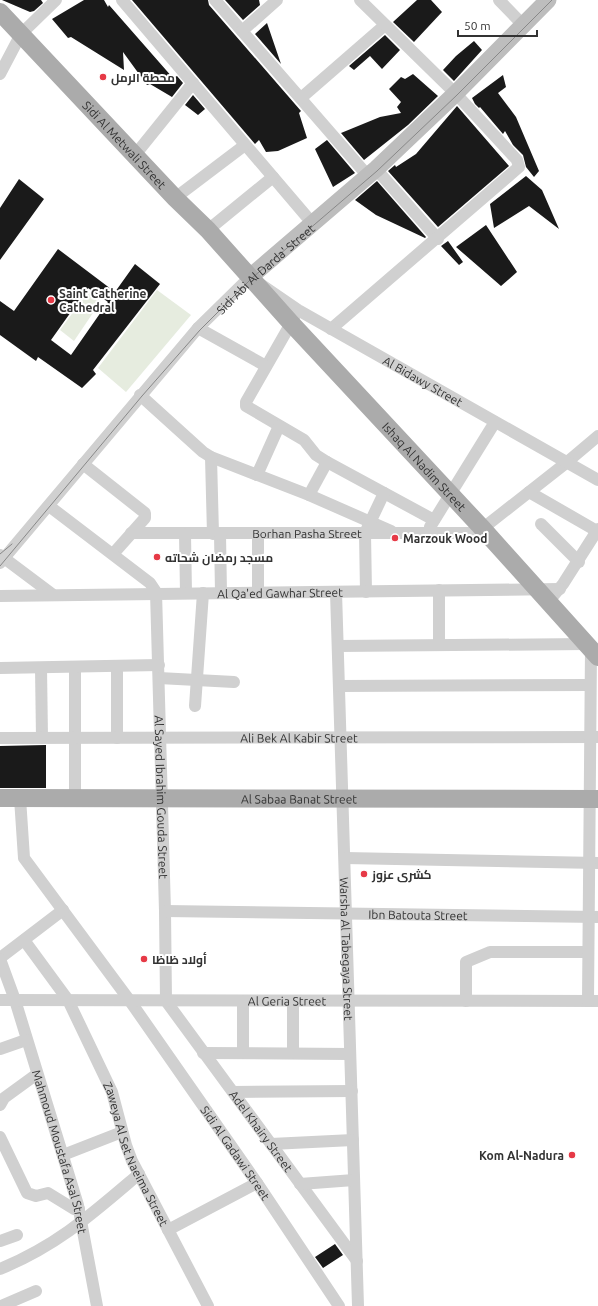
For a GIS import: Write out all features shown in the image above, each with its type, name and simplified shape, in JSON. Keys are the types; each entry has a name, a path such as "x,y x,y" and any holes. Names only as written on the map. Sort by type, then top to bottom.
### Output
{"main road":[{"name":"Sidi Abi Al Darda' Street","path":"250,277 372,173 455,94 548,0"},
{"name":"Sidi Al Metwali Street","path":"0,12 208,230 250,277"},
{"name":"Ishaq Al Nadim Street","path":"250,277 294,317 449,494 548,593 592,650"},
{"name":"Al Sabaa Banat Street","path":"0,798 594,799"}],"street":[{"path":"1,69 21,34 56,0"},
{"path":"122,0 313,224"},
{"path":"216,0 301,98 372,173 438,239"},
{"path":"242,31 277,0"},
{"path":"331,329 438,239 518,169 520,165 455,94 360,0"},
{"path":"499,0 523,25"},
{"path":"301,98 385,25"},
{"path":"0,29 7,29 21,34"},
{"path":"135,155 193,83"},
{"path":"176,198 245,144"},
{"path":"208,230 273,177"},
{"name":"Sidi Abi Al Darda' Street","path":"1,559 49,506 140,395 198,328 250,277"},
{"path":"294,317 245,404 248,408 304,440 316,456 434,520"},
{"name":"Al Bidawy Street","path":"294,317 331,329 598,480"},
{"path":"198,328 266,366"},
{"path":"140,395 203,452 211,457 308,495 396,533"},
{"path":"426,533 495,422"},
{"path":"256,475 279,426"},
{"path":"482,528 566,463 598,436"},
{"path":"211,457 221,593"},
{"path":"308,495 326,462"},
{"path":"83,464 145,513 145,518 113,554"},
{"path":"529,492 598,530 578,562 548,593"},
{"path":"366,592 365,533 384,493"},
{"path":"49,506 150,583 156,592"},
{"path":"541,524 578,562"},
{"name":"Borhan Pasha Street","path":"131,533 470,533 482,528"},
{"path":"258,533 258,593"},
{"path":"185,534 186,593"},
{"path":"1,559 52,594"},
{"path":"439,590 439,645"},
{"name":"Al Qa'ed Gawhar Street","path":"0,596 156,592 258,593 439,590 548,593"},
{"name":"Al Sayed Ibrahim Gouda Street","path":"156,592 161,738 166,1001"},
{"name":"Warsha Al Tabegaya Street","path":"336,592 358,1306"},
{"path":"195,706 203,593"},
{"path":"338,646 439,645 592,650 590,685 594,737 593,917 588,952 593,1001"},
{"path":"0,668 159,665"},
{"path":"117,666 118,738"},
{"path":"75,667 75,798"},
{"path":"41,668 42,738"},
{"path":"159,678 234,682"},
{"path":"339,686 590,685"},
{"name":"Ali Bek Al Kabir Street","path":"0,738 594,737"},
{"name":"Sidi Al Gadawi Street","path":"20,798 23,857 130,1000 257,1183 339,1306"},
{"path":"345,858 593,863"},
{"path":"0,958 63,910"},
{"name":"Ibn Batouta Street","path":"165,911 347,915 593,917"},
{"name":"Zaweya Al Set Naeima Street","path":"24,940 68,1000 112,1092 126,1145 139,1174 208,1306"},
{"path":"466,1001 466,962 490,952 588,952"},
{"name":"Mahmoud Moustafa Asal Street","path":"0,958 15,1000 79,1209 94,1305"},
{"name":"Al Geria Street","path":"0,1000 593,1001"},
{"name":"Adel Khairy Street","path":"166,1001 357,1261"},
{"path":"243,1001 243,1053"},
{"path":"293,1001 293,1053"},
{"path":"0,1049 26,1040"},
{"path":"203,1052 350,1054"},
{"path":"0,1105 4,1098 37,1074"},
{"path":"233,1092 352,1092"},
{"path":"63,1156 122,1132"},
{"path":"0,1137 27,1193 36,1196 48,1193 74,1209 79,1209"},
{"path":"271,1144 353,1140"},
{"path":"0,1269 28,1258 81,1224 139,1174"},
{"path":"300,1184 354,1180"},
{"path":"168,1230 257,1183"},
{"path":"0,1241 17,1235"},
{"path":"1,1306 36,1291"}],"shaded area":[{"path":"157,290 191,315 126,392 98,368"},
{"path":"88,292 101,301 74,341 60,330"}],"building":[{"path":"2,0 41,0 43,3 34,11 30,12"},
{"path":"84,0 104,0 108,7 109,5 173,78 177,76 183,83 172,97 150,84 147,85 123,52 124,70 71,37 68,38 52,19"},
{"path":"132,0 208,0 209,5 301,111 299,113 307,138 278,151 266,152 259,140 255,144"},
{"path":"225,0 259,0 260,5 243,20"},
{"path":"417,0 431,0 442,12 414,42 393,22"},
{"path":"267,23 281,64 255,34"},
{"path":"385,35 400,50 382,69 370,56 354,70 349,66"},
{"path":"474,41 482,50 454,81 443,70 456,56"},
{"path":"413,74 438,96 408,125 364,160 341,133 380,117 401,113 397,107 401,102 389,89 401,77 405,79"},
{"path":"503,75 506,87 498,93 516,117 539,171 534,177 526,167 523,155 513,145 505,131 503,134 480,107 479,108 475,104 472,98"},
{"path":"193,95 205,109 198,115 185,105"},
{"path":"457,106 509,166 438,227 388,171 395,165 396,167 416,154"},
{"path":"327,140 355,173 333,187 315,149"},
{"path":"526,176 542,190 559,229 529,206 494,228 490,204"},
{"path":"19,179 44,199 0,260 0,208"},
{"path":"377,181 426,237 425,238 376,215 355,200"},
{"path":"486,225 517,272 501,286 456,247"},
{"path":"448,241 463,262 459,265 441,246"},
{"path":"58,249 115,292 135,264 160,284 93,370 96,374 82,388 38,357 36,361 0,335 0,301 14,311","holes":["88,288 108,302 71,355 51,340"]},
{"path":"46,745 46,788 0,788 0,746"},
{"path":"335,1244 343,1255 323,1268 315,1257"}],"tram line":[{"path":"0,566 142,396 200,330 252,278 377,171 457,95 552,0"},
{"path":"0,554 12,544"}],"place":[{"name":"محطة الرمل","path":"103,77"},
{"name":"Saint Catherine Cathedral","path":"51,300"},
{"name":"Marzouk Wood","path":"395,538"},
{"name":"مسجد رمضان شحاته","path":"157,557"},
{"name":"كشرى عزوز","path":"364,874"},
{"name":"أولاد ظاظا","path":"144,959"},
{"name":"Kom Al-Nadura","path":"572,1155"}]}
